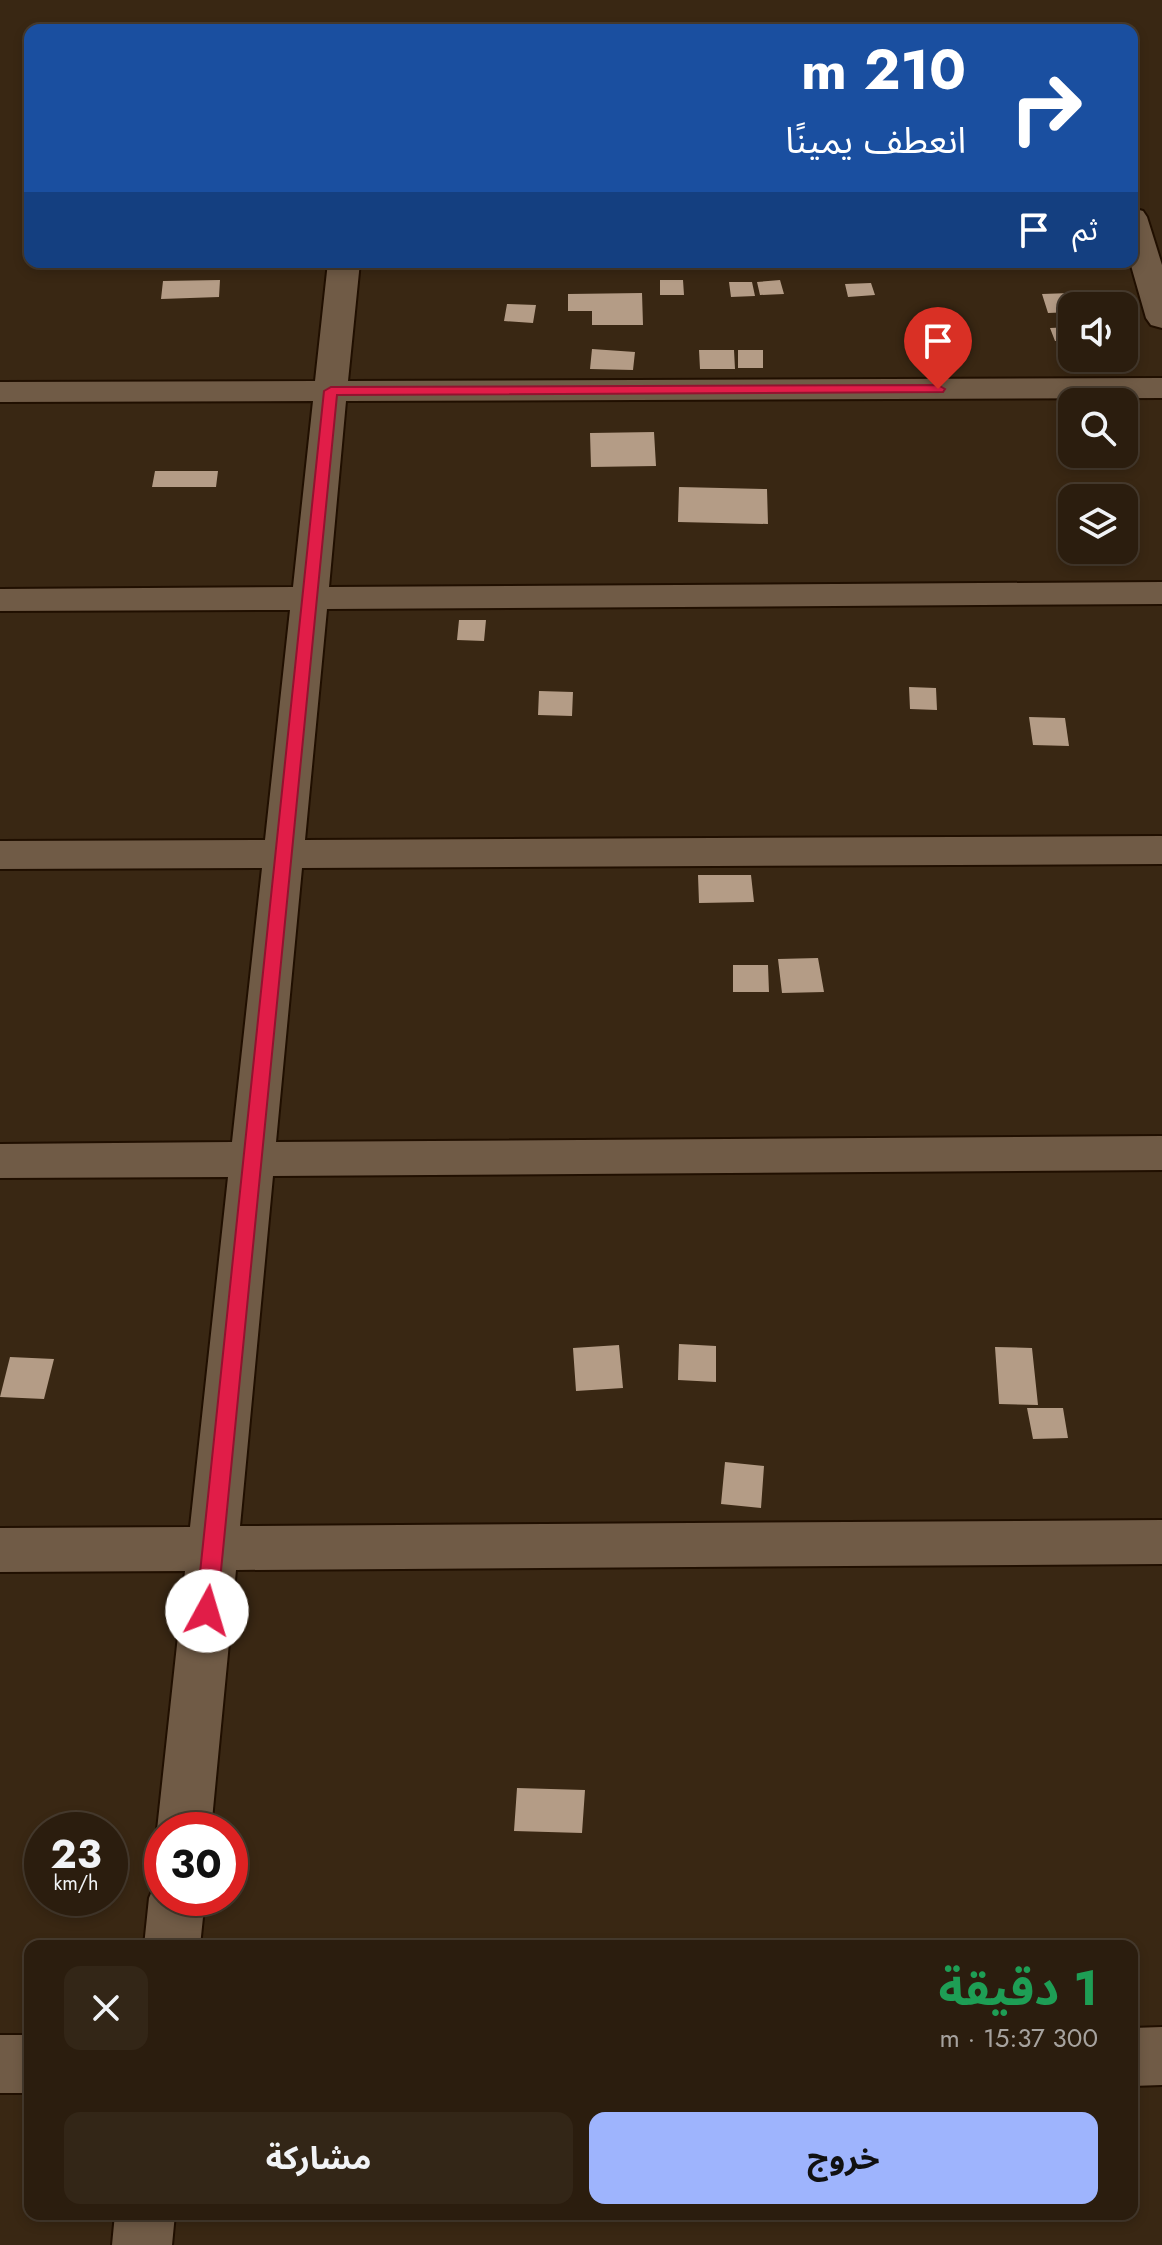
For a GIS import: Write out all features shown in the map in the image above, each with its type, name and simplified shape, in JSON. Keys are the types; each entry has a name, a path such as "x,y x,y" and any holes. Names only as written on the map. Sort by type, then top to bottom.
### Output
{"street":[{"path":"1138,207 1162,207"},
{"path":"1138,237 1162,318"},
{"path":"186,1812 343,268"},
{"path":"0,392 1162,388"},
{"path":"0,600 1162,593"},
{"path":"0,855 1162,850"},
{"path":"0,1161 1162,1153"},
{"path":"0,1550 1162,1542"},
{"path":"173,1940 175,1916"},
{"path":"1138,2057 1162,2056"},
{"path":"0,2064 24,2064"},
{"path":"142,2245 144,2220"}],"building":[{"path":"220,280 219,297 161,299 163,281"},
{"path":"660,280 683,280 684,295 660,295"},
{"path":"780,280 784,294 760,295 757,282"},
{"path":"729,282 752,282 755,296 731,297"},
{"path":"871,283 875,295 848,297 845,284"},
{"path":"642,293 643,325 592,325 592,311 568,311 568,294"},
{"path":"1058,293 1058,313 1048,313 1042,294"},
{"path":"507,304 536,305 533,323 504,321"},
{"path":"1050,328 1058,328 1058,341 1055,341"},
{"path":"592,349 635,352 633,370 590,369"},
{"path":"699,350 734,350 735,369 700,369"},
{"path":"738,350 763,350 763,368 738,368"},
{"path":"654,432 656,466 591,467 590,433"},
{"path":"155,471 218,471 216,487 152,487"},
{"path":"679,487 767,489 768,524 678,522"},
{"path":"459,620 486,620 484,641 457,640"},
{"path":"909,687 936,688 937,710 910,709"},
{"path":"539,691 573,692 572,716 538,715"},
{"path":"1029,717 1065,718 1069,746 1033,745"},
{"path":"698,875 751,875 754,902 699,903"},
{"path":"818,958 824,992 782,993 778,959"},
{"path":"733,965 768,965 769,992 733,992"},
{"path":"679,1344 716,1346 716,1382 678,1380"},
{"path":"619,1345 623,1388 576,1391 573,1348"},
{"path":"995,1347 1032,1348 1038,1405 999,1404"},
{"path":"10,1357 54,1359 44,1399 0,1397"},
{"path":"1027,1408 1063,1408 1068,1438 1033,1439"},
{"path":"725,1462 764,1466 761,1508 721,1504"},
{"path":"517,1788 585,1790 582,1833 514,1831"}],"route":[{"path":"207,1611 331,391 938,389"}]}
